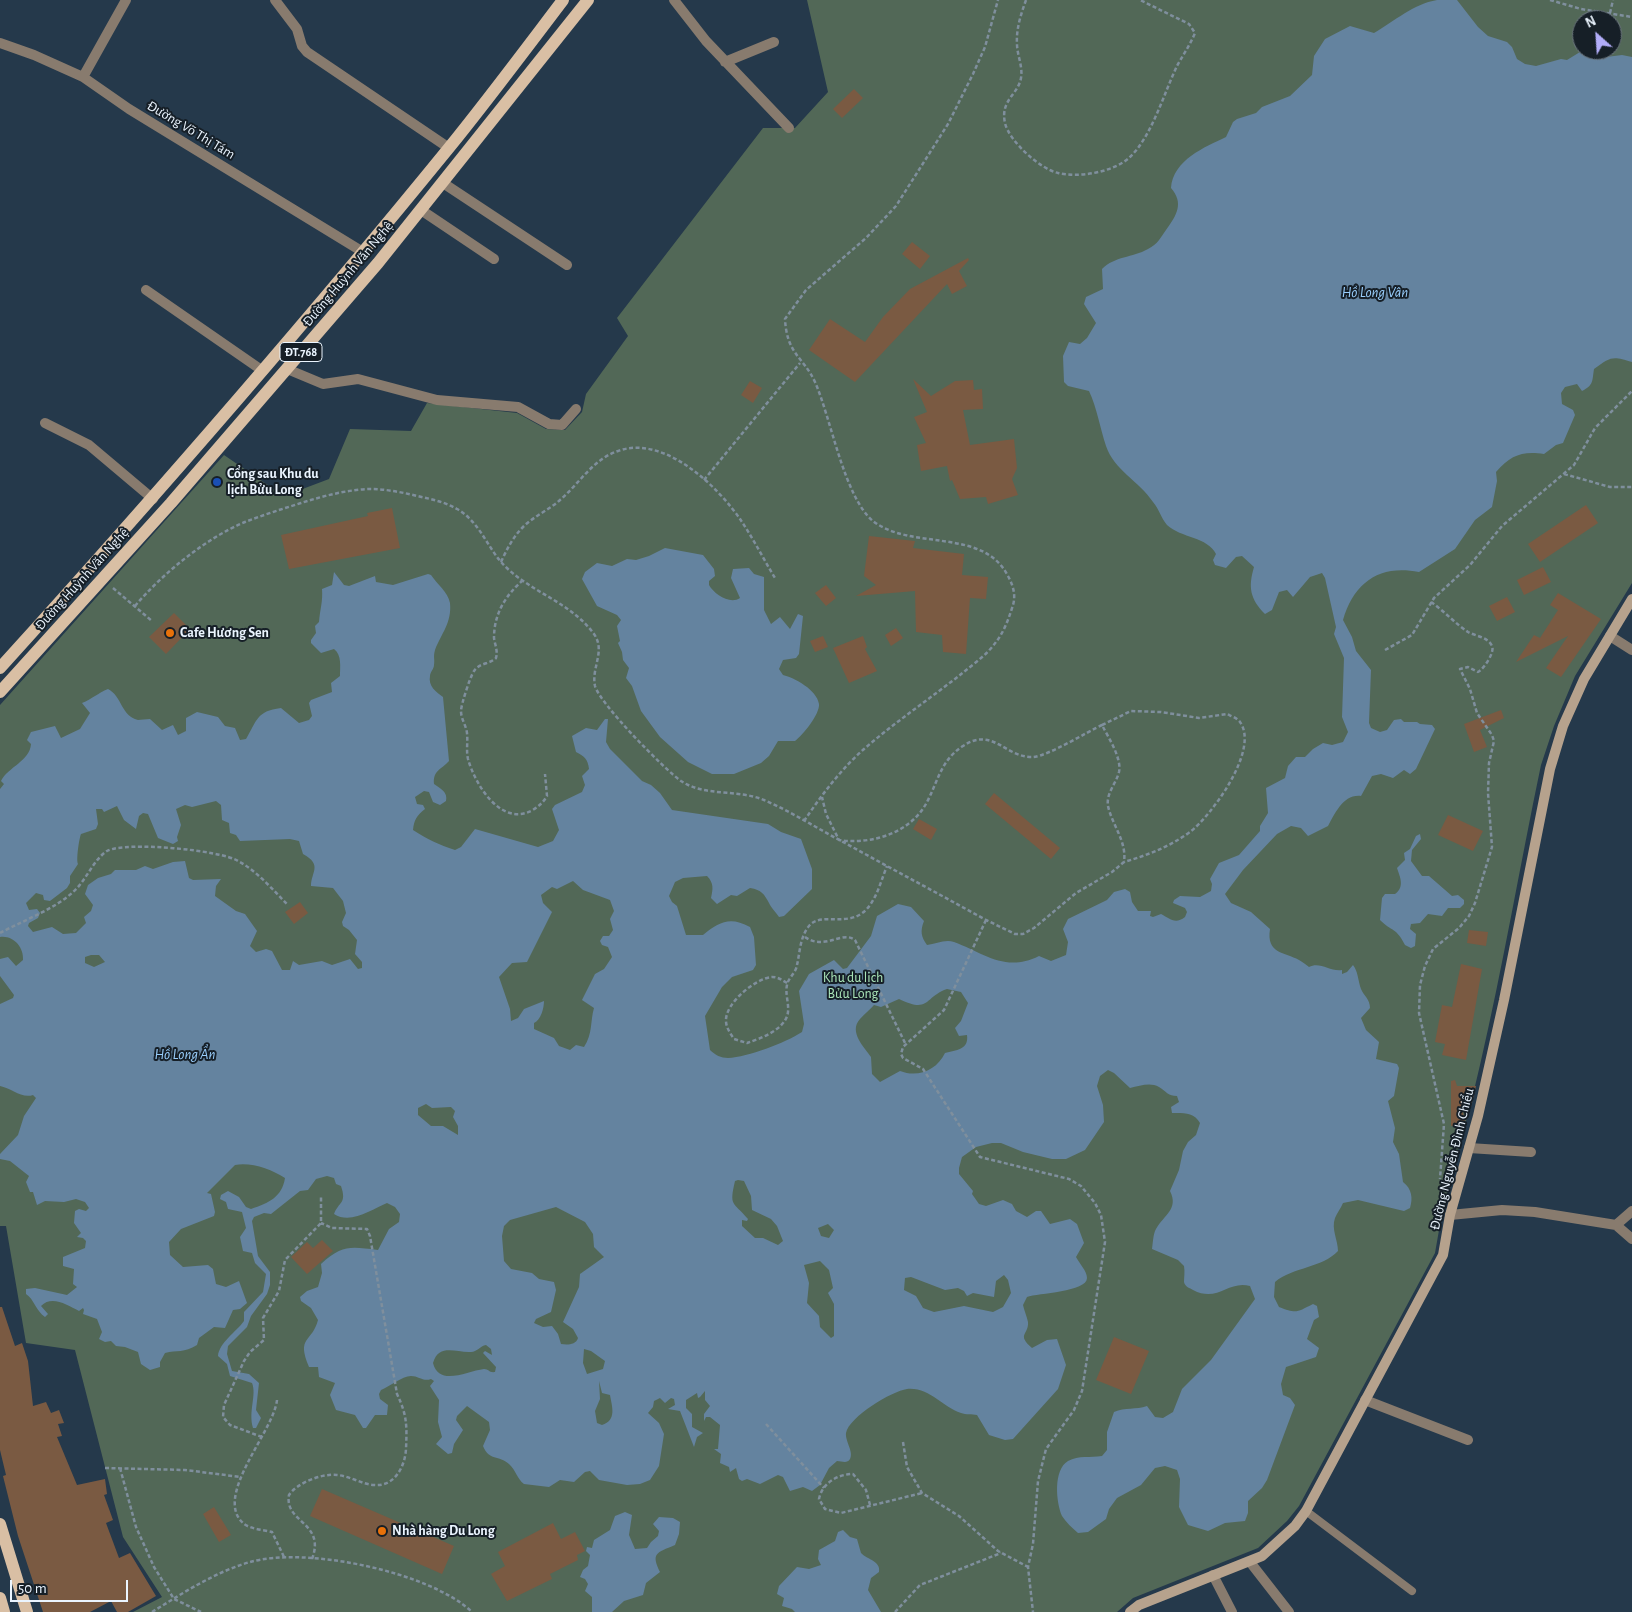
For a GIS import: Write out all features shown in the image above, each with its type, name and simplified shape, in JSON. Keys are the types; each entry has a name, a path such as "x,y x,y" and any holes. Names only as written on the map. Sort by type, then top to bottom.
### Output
{"main road":[{"name":"Đường Huỳnh Văn Nghệ","path":"0,668 153,499 363,252 449,148 563,0"},
{"name":"Đường Huỳnh Văn Nghệ","path":"0,692 287,369 378,263 588,0"},
{"path":"363,252 378,263"},
{"name":"Đường Nguyễn Đình Chiểu","path":"1130,1612 1139,1605 1262,1556 1295,1526 1306,1512 1443,1255 1450,1215 1469,1148 1504,1000 1550,769 1563,726 1584,680 1632,599"},
{"path":"0,1524 27,1612"},
{"path":"0,1598 4,1612"}],"street":[{"path":"83,77 126,0"},
{"path":"275,0 297,29 302,46 307,52 449,148"},
{"path":"674,0 725,62 789,128"},
{"path":"725,62 774,42"},
{"name":"Đường Võ Thị Tám","path":"0,43 34,55 83,77 129,109 363,252"},
{"path":"443,183 567,265"},
{"path":"421,210 494,260"},
{"path":"146,290 262,371"},
{"path":"287,369 323,384 358,379 437,400 518,407 549,424 562,424 576,409"},
{"path":"45,423 89,445 153,499"},
{"path":"1610,636 1632,650"},
{"path":"1469,1148 1532,1152"},
{"path":"1450,1215 1502,1210 1535,1212 1616,1224 1632,1239"},
{"path":"1616,1224 1632,1211"},
{"path":"1365,1400 1468,1440"},
{"path":"1250,1562 1289,1612"},
{"path":"1214,1575 1232,1612"}],"lane":[{"path":"1306,1512 1412,1591"}],"path":[{"path":"804,822 822,797 864,749 968,668 995,644 1004,629 1015,600 1014,589 1004,569 987,553 884,527 873,521 866,513 852,486 815,381 797,358 789,342 786,319 806,290 866,238 896,206 948,124 973,74 985,47 998,0"},
{"path":"1026,0 1017,33 1020,80 1005,106 1005,122 1017,144 1044,166 1059,174 1102,171 1121,164 1130,157 1140,146 1177,66 1190,45 1195,33 1189,24 1140,0"},
{"path":"1550,0 1588,10"},
{"path":"704,480 800,363"},
{"path":"1385,650 1412,635 1431,602 1444,587 1470,565 1502,526 1564,474 1583,453 1601,421 1632,391"},
{"path":"501,562 511,541 524,526 560,500 592,468 617,451 641,448 663,453 704,480 739,517 775,578"},
{"path":"1564,474 1610,487 1632,487"},
{"path":"135,606 151,588 187,558 243,523 307,501 357,490 395,492 448,504 460,510 476,525 501,562 523,580 560,603 588,627 597,638 599,649 595,686 602,699 647,751 683,783 696,788 759,798 1015,934 1023,934 1034,928 1076,893 1112,872 1124,862 1153,853 1171,844 1202,822 1220,799 1234,775 1242,750 1243,730 1240,723 1227,714 1199,718 1143,710 1125,713 1042,755 1034,757 1012,752 995,741 984,738 974,740 962,746 945,763 928,801 914,821 880,838 852,842 839,840"},
{"path":"102,578 152,621"},
{"path":"523,580 510,591 501,606 496,624 496,658 480,665 472,675 461,709 462,718 466,728 467,752 472,769 486,794 501,808 516,814 526,813 537,807 547,796 545,774"},
{"path":"1431,602 1449,614 1463,628 1487,640 1493,652 1484,669 1478,672 1468,667 1460,669 1470,689 1477,714 1492,734 1494,741 1489,764 1488,793 1492,848 1478,895 1469,916 1429,956 1420,985 1419,1013 1444,1124 1440,1179"},
{"path":"1102,725 1119,764 1118,774 1109,794 1108,803 1123,845 1124,862"},
{"path":"822,797 826,814 839,840"},
{"path":"0,933 74,892 102,855 109,850 136,846 230,856 252,870 287,904"},
{"path":"787,983 778,978 770,977 750,986 741,994 726,1015 725,1023 734,1038 747,1042 780,1026 788,1012 787,983 797,965 799,947 808,926 822,919 840,921 857,916 865,911 872,903 887,866"},
{"path":"986,920 941,1015 906,1045 901,1054 903,1058 923,1069 975,1151 983,1160 1069,1179 1081,1186 1101,1215 1104,1231 1082,1392 1074,1410 1046,1449 1038,1481 1028,1566 1034,1612"},
{"path":"804,938 823,943 851,937 858,946 906,1045"},
{"path":"262,1437 230,1425 224,1417 224,1405 250,1352 264,1340 263,1318 279,1291 285,1260 321,1222 321,1197"},
{"path":"312,1559 316,1550 314,1536 305,1523 290,1510 287,1502 292,1490 323,1476 335,1475 374,1485 382,1485 394,1479 405,1458 407,1423 404,1406 396,1394 370,1236 366,1229 332,1228 321,1222"},
{"path":"277,1400 276,1409 241,1477 236,1504 237,1516 243,1524 272,1532 285,1558"},
{"path":"766,1424 824,1488"},
{"path":"903,1442 907,1467 922,1493 959,1516 1001,1553 1028,1566"},
{"path":"105,1468 185,1470 241,1477"},
{"path":"120,1468 136,1527 154,1566 174,1599 201,1612"},
{"path":"870,1505 866,1490 853,1474 835,1478 820,1492 819,1499 825,1509 841,1513 922,1493"},
{"path":"896,1612 920,1585 1001,1553"},
{"path":"152,1612 235,1567 252,1561 285,1558 312,1559 375,1568 422,1582 444,1592 472,1612"}],"green space":[{"name":"Khu du lịch Bửu Long","path":"807,0 1632,0 1632,583 1575,676 1554,726 1541,765 1488,1028 1444,1205 1435,1253 1299,1506 1287,1521 1258,1548 1133,1598 1117,1612 133,1612 162,1597 123,1537 75,1350 26,1343 6,1226 0,1226 0,705 224,455 284,496 329,479 350,429 411,431 427,403 517,413 546,429 565,430 582,412 586,394 628,336 617,318 763,128 795,128 828,92"}],"water":[{"path":"1437,0 1457,0 1478,27 1488,36 1507,42 1512,47 1517,59 1525,64 1536,66 1561,59 1567,60 1572,57 1572,60 1622,60 1622,55 1632,57 1632,362 1616,358 1608,359 1594,369 1592,382 1586,389 1582,391 1577,384 1565,387 1561,393 1562,404 1573,410 1575,415 1563,443 1556,445 1544,454 1529,453 1517,456 1501,466 1496,472 1497,481 1492,507 1475,520 1455,549 1419,572 1392,571 1370,579 1354,595 1343,620 1352,637 1356,651 1371,670 1369,723 1371,728 1380,732 1387,730 1394,720 1401,719 1404,722 1432,725 1435,729 1416,769 1410,774 1404,770 1393,778 1381,774 1372,776 1361,796 1355,796 1344,801 1328,826 1308,836 1301,828 1291,826 1277,834 1243,870 1225,894 1231,903 1251,912 1270,929 1271,943 1278,951 1299,960 1309,967 1317,965 1333,970 1342,970 1342,974 1347,972 1353,965 1355,967 1361,989 1370,1005 1370,1008 1361,1018 1366,1030 1379,1042 1376,1059 1397,1064 1399,1068 1394,1096 1388,1101 1395,1128 1393,1142 1399,1154 1403,1182 1410,1191 1411,1197 1410,1208 1404,1211 1358,1200 1343,1203 1334,1222 1338,1251 1324,1261 1290,1273 1275,1282 1274,1297 1279,1307 1293,1311 1313,1304 1317,1306 1319,1317 1314,1320 1307,1339 1319,1348 1316,1357 1286,1367 1281,1384 1283,1395 1290,1398 1295,1405 1267,1480 1262,1488 1248,1501 1248,1513 1245,1521 1225,1523 1208,1531 1188,1525 1179,1507 1180,1479 1177,1470 1165,1466 1155,1468 1141,1485 1117,1498 1109,1509 1106,1519 1088,1532 1078,1533 1065,1520 1060,1510 1057,1487 1063,1465 1076,1458 1102,1456 1107,1450 1107,1432 1114,1412 1147,1406 1155,1417 1163,1418 1173,1412 1182,1389 1211,1360 1255,1299 1250,1286 1235,1286 1209,1294 1193,1290 1186,1286 1184,1282 1184,1266 1178,1260 1152,1249 1155,1231 1172,1207 1170,1191 1179,1170 1183,1151 1188,1142 1196,1135 1200,1123 1198,1119 1191,1115 1172,1113 1171,1107 1179,1102 1177,1096 1152,1085 1130,1088 1108,1070 1100,1076 1097,1086 1103,1105 1104,1122 1085,1150 1066,1159 1052,1159 1023,1152 1001,1143 992,1143 976,1147 962,1157 959,1168 959,1174 973,1191 972,1194 979,1204 986,1206 1003,1200 1012,1204 1016,1211 1027,1217 1036,1211 1041,1211 1050,1224 1070,1219 1077,1224 1084,1243 1076,1257 1087,1275 1085,1283 1071,1289 1027,1297 1023,1305 1028,1322 1024,1337 1032,1348 1047,1340 1057,1339 1066,1365 1058,1389 1013,1439 1005,1440 989,1435 977,1415 963,1414 922,1391 907,1389 892,1394 872,1406 849,1427 846,1433 851,1453 849,1461 837,1461 829,1468 820,1485 812,1491 803,1487 790,1491 783,1477 778,1475 760,1484 747,1479 742,1481 739,1479 736,1468 730,1472 729,1467 720,1463 721,1454 714,1449 718,1449 720,1425 710,1417 706,1417 704,1421 704,1414 710,1406 705,1400 705,1391 698,1398 697,1393 686,1400 686,1408 692,1414 692,1427 703,1433 697,1437 694,1447 680,1411 668,1409 675,1405 674,1399 671,1398 665,1403 660,1398 654,1401 653,1407 648,1413 659,1423 664,1434 659,1466 650,1480 640,1484 627,1485 599,1480 590,1471 585,1472 574,1482 560,1480 549,1487 524,1484 509,1464 491,1456 485,1451 483,1446 490,1430 489,1422 467,1406 457,1416 456,1420 463,1430 454,1444 452,1453 448,1454 436,1444 442,1437 438,1422 439,1400 430,1386 434,1381 431,1379 426,1380 407,1376 381,1390 379,1394 380,1399 388,1405 387,1415 375,1415 366,1428 363,1428 355,1415 336,1410 330,1395 335,1383 319,1377 318,1367 309,1367 304,1350 306,1340 312,1333 318,1320 311,1308 301,1301 300,1297 307,1291 318,1287 322,1273 321,1264 335,1253 348,1248 378,1250 389,1229 399,1222 400,1214 395,1207 387,1203 354,1217 347,1218 334,1214 342,1202 343,1192 341,1186 336,1184 334,1178 327,1176 316,1179 308,1190 300,1191 271,1214 264,1213 254,1217 252,1221 258,1256 270,1272 270,1285 267,1294 251,1316 247,1327 228,1346 227,1354 232,1371 249,1374 259,1383 256,1410 261,1418 256,1428 253,1428 252,1422 254,1393 252,1383 230,1376 227,1364 218,1356 221,1347 244,1321 244,1312 263,1292 266,1274 255,1263 252,1253 243,1251 240,1237 246,1228 242,1212 228,1209 226,1202 220,1199 221,1195 228,1191 239,1197 246,1207 251,1209 278,1195 285,1178 254,1165 235,1165 207,1193 211,1194 215,1212 214,1216 181,1229 169,1242 170,1255 183,1267 208,1265 213,1269 216,1284 226,1287 239,1281 247,1303 240,1309 233,1310 225,1328 214,1327 199,1338 197,1345 192,1348 165,1353 160,1362 160,1367 150,1370 141,1364 138,1352 116,1346 111,1341 105,1342 99,1339 102,1332 97,1319 83,1314 83,1308 79,1311 60,1302 50,1301 41,1306 48,1314 45,1317 42,1314 26,1294 26,1289 35,1288 67,1295 77,1287 73,1284 74,1269 63,1266 63,1257 85,1248 86,1241 83,1238 77,1237 81,1233 74,1223 75,1211 79,1209 86,1211 89,1208 85,1202 76,1199 64,1202 45,1201 37,1205 33,1192 30,1192 26,1182 29,1176 10,1161 0,1159 0,1154 18,1135 24,1116 36,1098 33,1095 25,1096 0,1086 0,1004 13,998 14,995 0,976 0,959 8,957 16,966 23,960 22,951 17,943 9,938 0,937 0,789 4,784 1,781 27,755 31,744 27,740 31,732 55,726 61,738 80,729 90,713 82,703 108,689 113,692 132,718 138,720 150,719 162,730 173,725 178,735 186,731 186,718 197,712 218,717 225,726 235,728 240,740 246,739 255,722 262,714 273,709 281,708 299,723 309,720 312,716 309,703 311,700 332,692 331,683 340,676 340,661 337,652 334,649 321,653 311,643 316,633 315,626 319,622 322,589 332,585 334,572 344,585 349,586 375,576 376,582 393,585 428,574 431,575 449,599 449,617 446,628 435,650 434,666 430,675 430,683 443,697 449,761 436,773 434,784 446,795 446,801 440,805 433,802 429,792 424,791 415,797 417,804 423,805 425,809 416,818 413,830 423,836 455,850 461,847 475,829 538,847 553,841 559,830 552,809 555,805 582,792 585,785 582,776 589,769 585,758 576,752 572,736 586,728 597,730 605,719 608,719 606,742 610,749 642,781 651,785 660,793 672,810 768,824 781,832 801,839 812,869 812,889 784,916 779,917 762,893 750,888 737,896 731,895 717,904 711,898 712,886 707,876 683,878 675,882 669,896 677,906 686,935 703,935 720,924 731,921 750,927 754,937 756,965 753,970 732,977 722,987 705,1016 710,1050 718,1056 728,1058 756,1052 786,1041 802,1032 804,1024 799,991 809,974 834,960 843,969 847,968 871,936 877,916 898,904 911,907 924,921 922,934 927,945 951,941 995,960 1016,963 1039,956 1051,961 1066,955 1068,942 1063,929 1068,919 1107,900 1114,892 1125,889 1130,892 1132,902 1138,911 1151,911 1150,916 1153,917 1161,914 1175,921 1185,917 1187,912 1185,908 1173,903 1174,900 1180,896 1200,897 1211,891 1212,884 1210,879 1219,863 1239,855 1260,831 1260,826 1268,813 1266,788 1285,778 1288,766 1296,757 1305,757 1323,743 1332,745 1343,742 1348,732 1342,717 1344,658 1334,634 1336,627 1325,578 1322,573 1310,577 1293,597 1287,590 1279,592 1272,610 1265,614 1253,598 1251,581 1254,567 1242,556 1236,557 1226,568 1215,565 1213,560 1216,554 1212,548 1201,541 1179,533 1167,525 1147,495 1115,462 1106,446 1089,391 1068,386 1064,382 1063,356 1069,342 1080,344 1087,338 1096,323 1084,304 1086,297 1103,289 1102,269 1118,259 1142,252 1151,247 1158,241 1173,219 1178,209 1178,204 1175,193 1171,188 1177,170 1184,162 1200,150 1226,137 1233,122 1237,119 1256,113 1262,107 1290,96 1312,75 1314,56 1325,39 1350,26 1374,33 1420,5","holes":["216,801 221,805 222,820 229,823 230,833 236,835 240,841 290,839 299,841 303,854 314,865 311,886 333,888 343,901 346,913 342,922 343,926 357,940 355,954 362,962 362,968 358,969 350,959 332,965 322,961 299,965 293,961 290,970 282,970 272,951 266,949 256,952 250,946 257,931 245,914 236,911 215,896 216,886 221,879 193,880 189,878 185,861 173,862 153,869 145,866 136,870 115,870 111,874 98,878 88,885 85,894 93,905 91,911 84,917 86,923 76,933 63,934 52,927 33,932 28,926 29,923 38,918 40,913 37,909 29,910 26,903 36,893 43,895 44,900 50,901 67,888 70,883 70,876 78,864 77,858 81,834 96,829 98,824 96,809 102,809 104,812 117,806 124,820 136,829 139,816 143,813 148,814 158,838 173,844 178,841 177,837 181,825 176,809 185,805 192,807","573,881 583,890 610,900 614,911 610,919 613,930 609,936 603,936 600,941 602,945 608,947 612,957 604,969 595,974 582,1000 594,1008 587,1042 584,1047 576,1045 570,1050 559,1046 554,1038 534,1029 534,1023 540,1017 543,1010 544,1001 524,1009 518,1018 511,1021 510,1009 499,977 512,963 527,962 552,912 543,903 541,895 552,887 557,889","91,955 99,955 105,962 94,967 85,963 85,957","947,989 961,992 968,1003 961,1021 955,1028 959,1036 967,1035 966,1044 957,1050 945,1053 937,1064 926,1071 914,1074 900,1071 880,1082 872,1074 871,1057 859,1040 856,1029 857,1024 874,1005 881,1007 899,999 916,1005 922,1005","426,1104 432,1108 451,1107 455,1111 453,1117 458,1126 458,1135 443,1126 431,1126 418,1115 418,1108","735,1181 744,1181 751,1196 752,1210 771,1219 777,1226 783,1241 778,1245 763,1238 755,1238 742,1226 742,1220 747,1221 748,1219 734,1203 732,1195","556,1207 585,1222 593,1234 594,1247 604,1257 580,1274 579,1287 563,1322 573,1329 578,1338 575,1342 561,1344 558,1334 552,1326 543,1327 534,1323 536,1319 551,1312 556,1290 554,1282 539,1279 532,1273 511,1269 504,1261 502,1236 504,1226 510,1220","828,1224 834,1230 829,1238 821,1236 818,1228","820,1261 829,1270 833,1288 828,1293 834,1304 834,1336 831,1338 820,1327 819,1316 807,1303 809,1283 804,1265","1004,1275 1008,1280 1011,1293 1003,1307 993,1312 964,1306 934,1312 923,1308 916,1296 904,1290 905,1278 911,1277 945,1290 958,1288 964,1291 967,1296 973,1293 994,1297 996,1281","486,1345 491,1349 492,1355 485,1351 483,1353 496,1367 495,1372 484,1369 447,1376 436,1370 433,1363 439,1353 444,1351 471,1352","584,1349 591,1351 605,1361 603,1369 587,1374 583,1363","599,1381 602,1393 610,1395 612,1416 607,1423 602,1425 597,1423 595,1411 600,1399"]},
{"path":"665,548 703,555 714,569 715,576 709,581 709,585 723,598 736,600 740,598 731,578 733,569 749,568 754,574 764,577 764,610 771,624 780,617 790,629 798,614 803,616 799,654 796,658 783,660 779,669 783,675 810,689 819,704 817,713 795,741 778,741 769,756 761,763 734,774 712,774 688,762 660,737 641,711 632,686 626,678 629,668 623,660 618,643 620,641 617,626 621,620 617,615 597,606 582,579 585,572 597,563 612,566 627,559 636,560 649,556"},
{"path":"1420,834 1421,839 1412,850 1411,861 1422,876 1429,876 1452,896 1458,895 1464,900 1464,904 1460,908 1448,908 1442,916 1428,914 1420,923 1411,924 1410,929 1416,934 1415,946 1411,948 1405,945 1396,932 1380,920 1382,898 1385,894 1395,894 1400,888 1401,882 1397,868 1405,860 1404,853 1410,849 1416,836"},
{"path":"625,1512 632,1515 629,1535 635,1549 647,1548 658,1536 659,1531 653,1524 659,1517 673,1518 680,1522 679,1534 675,1545 657,1554 656,1561 660,1572 646,1583 643,1595 624,1601 612,1612 592,1612 592,1597 585,1591 588,1584 585,1579 580,1577 583,1570 588,1566 590,1555 586,1551 587,1547 592,1548 594,1540 610,1530 615,1516"},
{"path":"843,1530 850,1537 857,1539 861,1553 878,1565 879,1572 871,1578 868,1590 881,1612 795,1612 782,1606 784,1598 777,1594 779,1586 797,1567 809,1569 821,1565 818,1559 819,1550 835,1541 838,1532"}],"building":[{"path":"854,89 863,98 842,118 833,109"},
{"path":"912,242 930,256 920,269 902,254"},
{"path":"968,258 969,260 959,271 967,286 952,294 947,284 855,382 809,350 830,319 865,342 883,317 910,289"},
{"path":"913,379 931,396 955,381 973,380 974,390 982,389 983,409 963,410 970,445 1014,439 1017,468 1012,479 1018,495 988,504 986,497 960,499 952,480 950,481 947,466 921,471 917,445 926,443 914,417 927,412"},
{"path":"750,381 762,388 753,403 741,395"},
{"path":"1586,505 1598,523 1540,562 1528,544"},
{"path":"392,508 400,548 289,569 281,535 368,516 367,513"},
{"path":"869,536 915,541 913,548 964,554 962,575 988,577 986,599 970,598 966,654 943,652 942,635 916,632 915,591 856,596 876,585 864,576"},
{"path":"1543,567 1551,582 1524,595 1517,580"},
{"path":"826,585 836,598 826,606 815,593"},
{"path":"1558,593 1601,619 1561,677 1546,668 1568,636 1516,662 1534,635 1540,638 1558,610 1550,605"},
{"path":"1507,597 1515,612 1497,621 1489,606"},
{"name":"Cafe Hương Sen","path":"174,613 190,629 166,654 149,637"},
{"path":"896,628 903,638 891,646 885,635"},
{"path":"823,636 828,647 815,652 810,641"},
{"path":"863,636 867,647 865,649 877,671 849,683 833,648"},
{"path":"1501,710 1504,718 1480,730 1487,747 1474,752 1464,724"},
{"path":"994,793 1060,848 1051,859 985,804"},
{"path":"1448,815 1483,831 1473,851 1438,835"},
{"path":"919,819 937,829 931,840 913,829"},
{"path":"300,902 308,913 294,924 285,912"},
{"path":"1469,930 1488,932 1486,946 1467,943"},
{"path":"1461,964 1482,969 1466,1060 1442,1055 1445,1044 1435,1042 1442,1005 1452,1007"},
{"path":"1455,1080 1457,1086 1476,1086 1471,1107 1462,1109 1466,1124 1451,1126 1451,1081"},
{"path":"322,1240 333,1251 307,1274 291,1257 307,1242 313,1248"},
{"path":"0,1307 2,1307 15,1346 22,1343 28,1361 33,1406 46,1402 51,1413 59,1410 64,1423 58,1424 62,1436 57,1437 77,1485 105,1479 107,1494 104,1495 113,1520 106,1523 119,1558 130,1553 156,1596 128,1612 117,1612 111,1601 90,1612 43,1612 18,1536 3,1476 6,1475 0,1450"},
{"path":"1114,1337 1149,1351 1131,1394 1096,1380"},
{"name":"Nhà hàng Du Long","path":"322,1489 454,1546 442,1574 310,1516"},
{"path":"214,1507 231,1535 219,1542 203,1514"},
{"path":"553,1523 561,1539 575,1532 585,1551 577,1555 578,1560 550,1574 552,1579 507,1601 491,1574 505,1566 498,1552"}],"place":[{"name":"Cổng sau Khu du lịch Bửu Long","path":"217,482"},
{"name":"Cafe Hương Sen","path":"170,633"},
{"name":"Nhà hàng Du Long","path":"382,1531"}],"water label":[{"name":"Hồ Long Vân","path":"1375,292"},
{"name":"Hồ Long Ẩn","path":"185,1054"}]}
